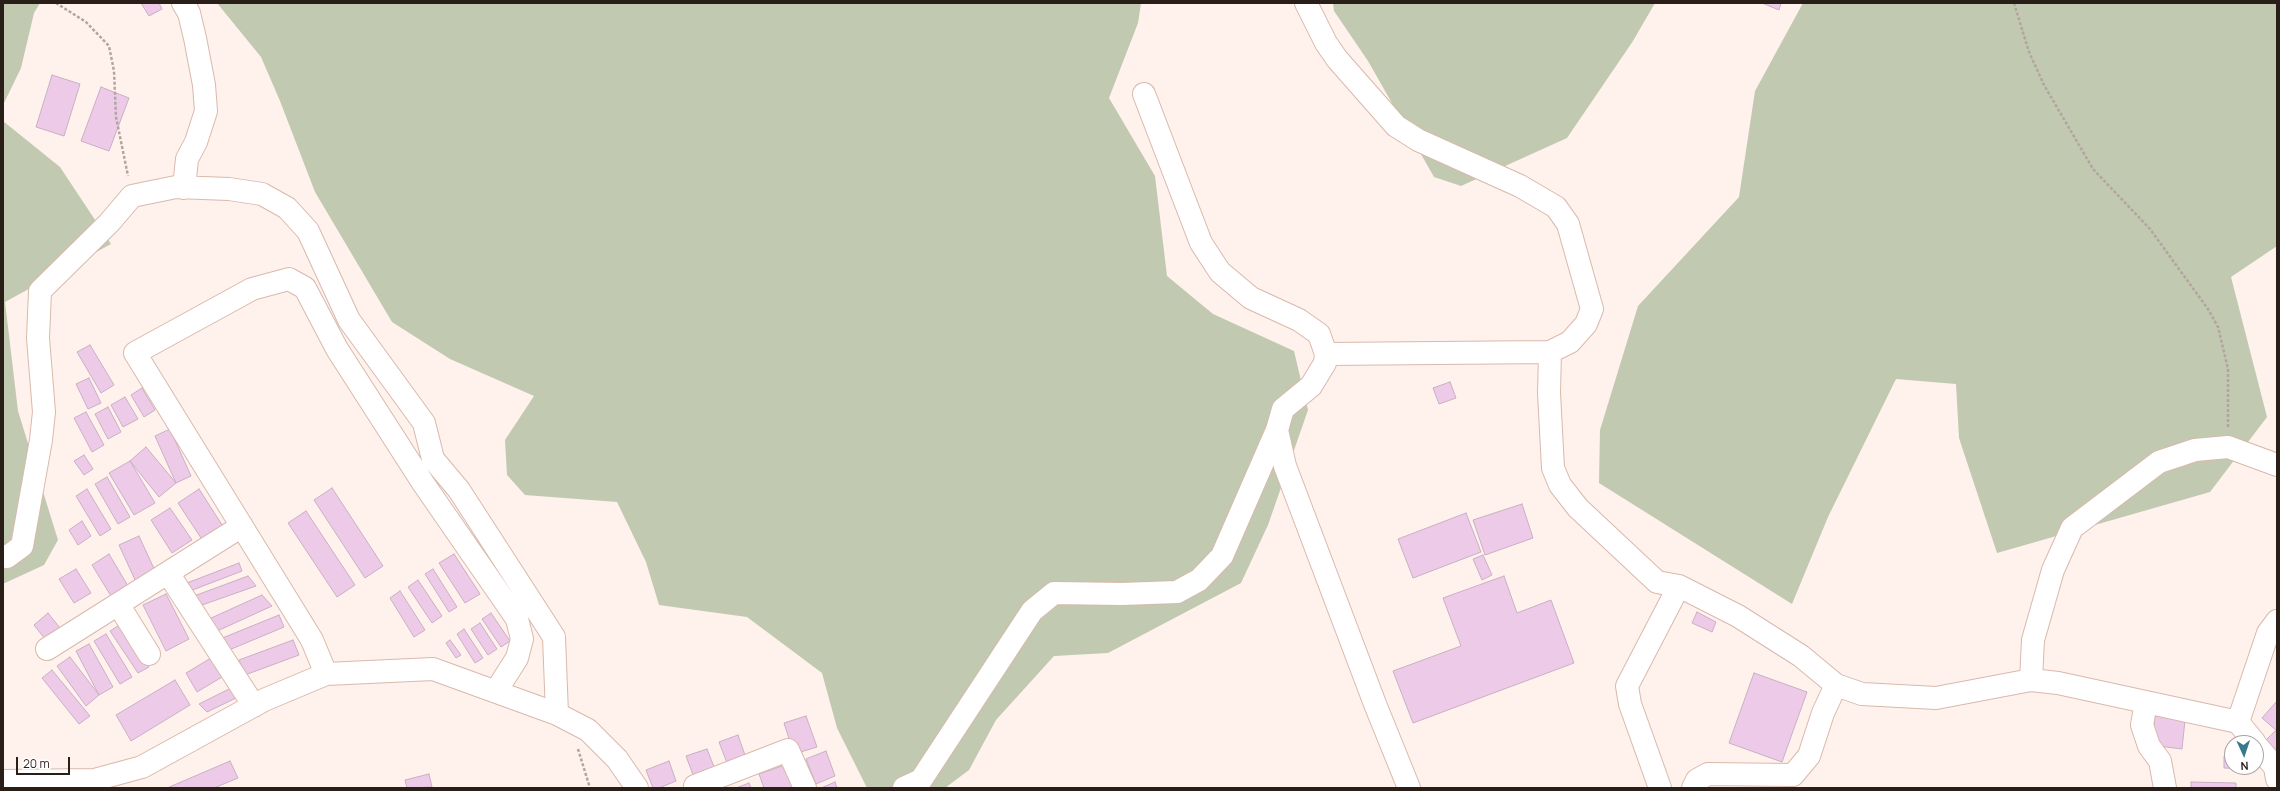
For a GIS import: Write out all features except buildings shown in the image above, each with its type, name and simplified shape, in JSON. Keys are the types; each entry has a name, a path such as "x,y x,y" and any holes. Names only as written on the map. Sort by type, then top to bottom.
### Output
{"street":[{"path":"183,3 189,14 195,38 204,85 206,111 196,142 187,159 184,188"},
{"path":"1306,3 1326,43 1337,59 1396,126 1418,140 1520,186 1556,207 1568,224 1592,309 1586,324 1570,342 1550,352 1326,354"},
{"path":"916,785 1032,611 1054,593 1122,594 1177,592 1200,580 1222,556 1276,430 1283,409 1311,386 1324,363 1326,354 1319,334 1299,320 1251,298 1220,272 1201,243 1144,94"},
{"path":"3,556 8,557 22,546 41,440 44,412 38,338 40,290 109,223 132,196 184,188 228,189 262,194 287,208 308,231 349,320 424,423 433,458 459,490 554,637 563,717"},
{"path":"326,674 312,640 135,353 252,289 289,279 305,288 337,349 423,483 518,619 522,639 517,658 496,691"},
{"path":"1550,352 1549,392 1553,468 1560,485 1578,508 1657,582 1679,586 1738,616 1801,656 1836,685 1862,694 1936,698 2031,680 2058,683 2238,722 2248,735"},
{"path":"1276,430 1285,466 1322,560 1375,704 1409,788"},
{"path":"2031,680 2033,640 2053,570 2072,528 2159,462 2195,450 2228,447 2277,465"},
{"path":"47,649 242,526"},
{"path":"168,573 254,706"},
{"path":"1660,788 1630,704 1627,686 1679,586"},
{"path":"118,604 150,654"},
{"path":"2238,722 2268,633 2277,621"},
{"path":"3,781 94,780 142,767 254,706 326,674 433,669 563,717 588,730 617,759 637,788"},
{"path":"1693,788 1697,780 1708,774 1794,775 1809,756 1823,713 1836,685"},
{"path":"2146,702 2142,724 2149,746 2160,762 2165,788"},
{"path":"696,788 695,786 788,750 805,788"},
{"path":"2264,754 2275,767 2277,779"}],"path":[{"path":"56,3 86,22 109,46 114,71 116,117 132,196"},
{"path":"2014,3 2029,52 2044,85 2093,169 2150,229 2208,309 2218,327 2228,369 2228,447"},
{"path":"563,717 590,788"}],"green space":[{"path":"3,3 40,3 34,13 21,68 3,105"},
{"path":"217,3 1141,3 1138,23 1109,98 1155,176 1167,276 1213,314 1294,351 1308,410 1268,525 1241,583 1108,653 1054,656 996,720 969,770 945,788 867,788 837,728 822,673 747,617 659,605 646,562 617,502 525,495 507,475 505,440 534,396 450,359 392,322 315,192 280,101 261,57"},
{"path":"1333,3 1655,3 1633,41 1567,138 1461,186 1434,177 1368,61 1334,11"},
{"path":"1803,3 2277,3 2277,246 2231,277 2267,417 2210,492 1997,553 1959,438 1956,384 1896,379 1828,517 1792,604 1599,483 1600,430 1638,306 1739,197 1755,91"},
{"path":"3,121 60,167 111,244 5,302 18,411 58,540 44,565 5,583 3,583"}]}
